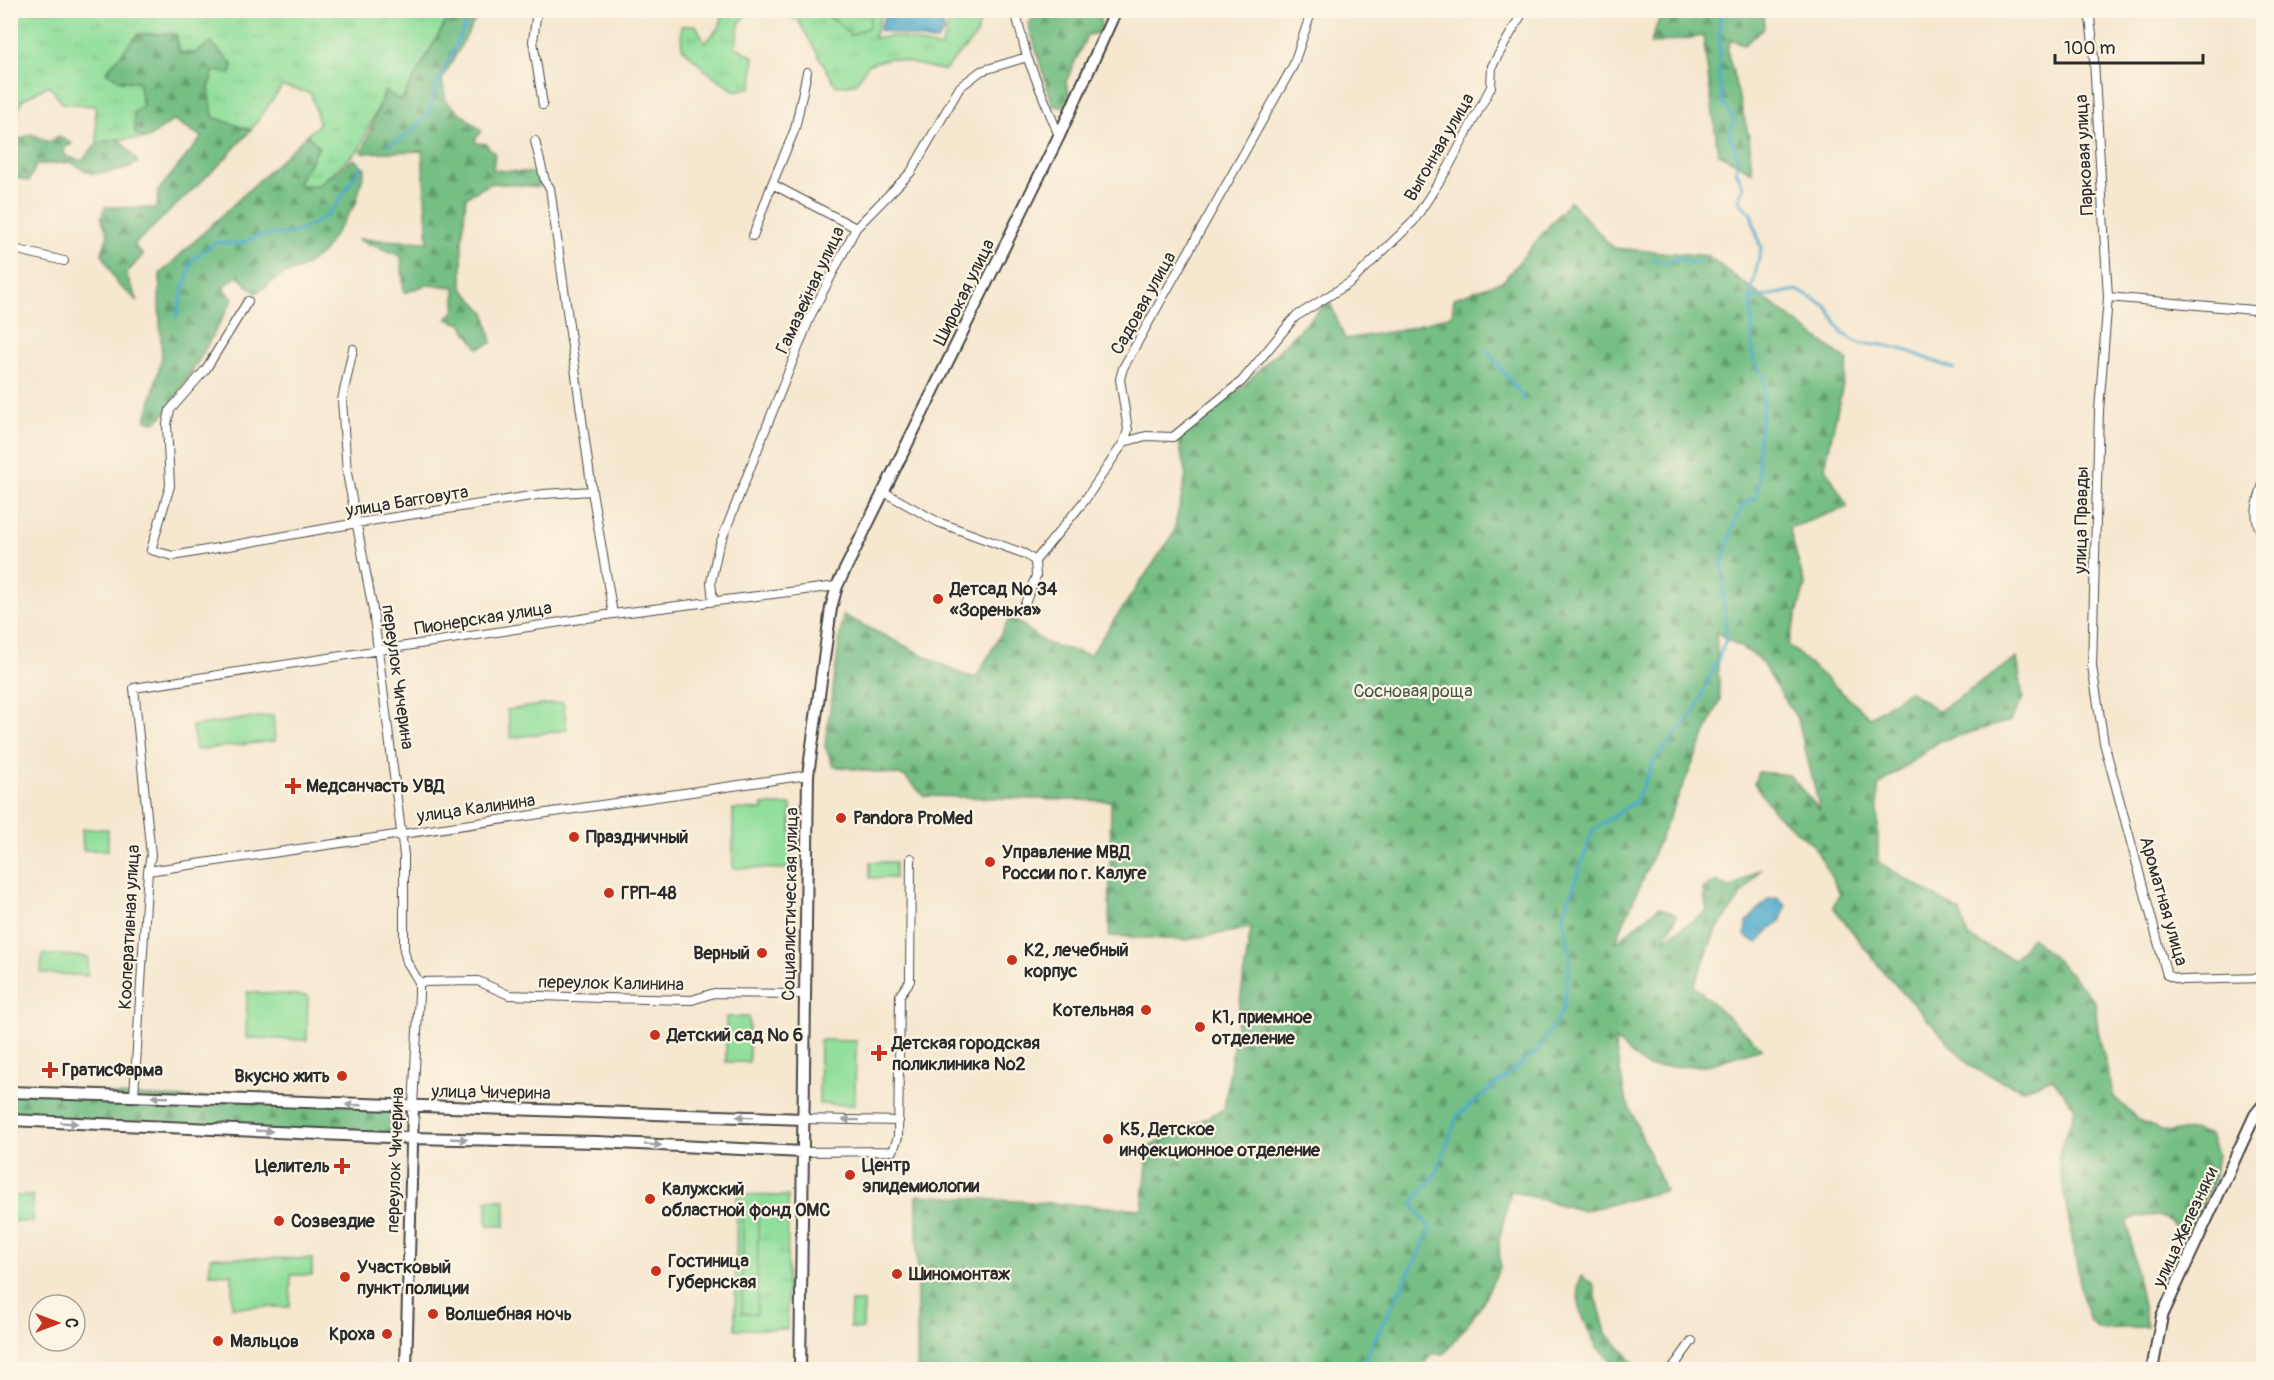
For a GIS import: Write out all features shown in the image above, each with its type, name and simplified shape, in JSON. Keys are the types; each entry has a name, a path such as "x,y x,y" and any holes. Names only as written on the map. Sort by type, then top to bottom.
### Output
{"street":[{"path":"537,10 533,41 543,105"},
{"path":"1015,10 1027,57 1059,136"},
{"name":"Широкая улица","path":"837,586 1059,136 1116,10"},
{"name":"Садовая улица","path":"1124,442 1128,430 1120,379 1123,368 1293,66 1312,10"},
{"name":"Выгонная улица","path":"1124,442 1146,436 1173,437 1242,381 1295,317 1351,282 1413,222 1448,168 1491,87 1492,66 1524,10"},
{"name":"Парковая улица","path":"2089,10 2108,297"},
{"name":"Гамазейная улица","path":"713,601 711,582 718,549 811,315 856,228 911,172 960,87 981,71 1027,57"},
{"path":"753,236 795,129 807,72"},
{"path":"535,141 545,182 550,188 592,491 613,614"},
{"path":"772,184 856,228"},
{"path":"10,248 64,261"},
{"path":"2108,297 2264,311"},
{"name":"улица Правды","path":"2104,743 2092,666 2099,410 2108,297"},
{"name":"улица Багговута","path":"248,302 206,369 170,410 167,424 170,486 151,550 173,555 544,494 592,491"},
{"name":"переулок Чичерина","path":"352,348 342,400 347,473 378,650 405,855 404,950 407,962 419,982 411,1138 406,1370"},
{"path":"1024,606 1036,576 1035,561 1085,500 1124,442"},
{"path":"2264,481 2255,508 2256,527 2264,537"},
{"path":"882,491 938,522 1025,554 1035,561"},
{"name":"Пионерская улица","path":"134,688 613,614 837,586"},
{"name":"Социалистическая улица","path":"800,1370 808,776 831,608 837,586"},
{"name":"Кооперативная улица","path":"134,688 151,855 148,871 134,1096"},
{"name":"Ароматная улица","path":"2104,743 2167,975 2181,980 2264,978"},
{"name":"улица Калинина","path":"148,871 808,776"},
{"path":"10,1120 411,1138 598,1142 803,1152 893,1151 898,1137 899,1121 900,995 910,981 911,858"},
{"name":"переулок Калинина","path":"419,982 478,981 509,995 602,999 692,1000 714,993 805,994"},
{"name":"улица Чичерина","path":"10,1092 899,1121"},
{"name":"улица Железняки","path":"2152,1370 2162,1316 2255,1115 2264,1104"},
{"path":"1671,1370 1692,1341"}],"green space":[{"path":"1082,10 1098,16 1101,23 1100,33 1087,35 1066,82 1070,96 1068,104 1060,107 1053,106 1028,23 1043,11"},
{"path":"10,11 452,11 401,101 385,91 359,150 318,185 296,185 319,147 307,135 319,124 311,93 282,86 251,130 213,118 209,88 214,71 195,53 180,53 121,81 138,81 143,105 135,133 147,139 119,139 97,143 95,106 62,103 49,85 22,100 11,131"},
{"path":"452,11 480,11 442,80 446,101 482,131 475,139 476,143 487,144 490,150 495,152 493,170 535,173 541,181 540,187 492,183 466,197 462,242 462,288 485,312 492,343 478,348 461,324 447,319 455,310 455,287 426,285 404,293 401,256 357,239 428,242 422,151 362,153 385,91 401,101"},
{"path":"723,11 749,11 739,24 736,47 754,57 752,87 735,91 704,69 682,48 681,26 696,25 705,43 720,26"},
{"path":"773,11 882,11 874,38 894,36 941,48 952,11 983,11 976,36 944,71 891,58 869,64 855,84 836,86 798,20"},
{"path":"814,11 872,11 869,27 851,35 835,21"},
{"path":"1662,11 1764,11 1764,28 1744,45 1731,39 1727,50 1749,137 1752,172 1718,153 1703,36 1650,44"},
{"path":"138,34 176,34 180,53 195,53 211,42 233,65 231,74 213,71 209,88 213,117 251,130 222,162 134,245 143,255 126,274 138,301 117,284 102,253 108,235 101,217 105,207 157,208 158,191 202,137 174,120 147,139 135,134 134,113 143,105 138,81 121,81 106,72"},
{"path":"10,131 20,139 31,134 49,142 58,136 72,144 64,148 65,156 82,161 97,143 119,139 138,162 123,170 92,174 70,162 36,165 29,181 13,177"},
{"path":"307,135 319,147 297,185 318,185 354,159 365,168 356,203 322,253 302,268 282,275 256,293 237,276 223,287 233,299 200,358 163,416 155,422 146,420 162,357 160,274"},
{"name":"Сосновая роща","path":"1570,201 1613,248 1708,256 1848,361 1825,467 1848,507 1789,528 1805,586 1788,645 1870,717 1909,691 1939,711 2017,658 2023,698 2010,721 1940,741 1878,786 1878,862 1960,911 1968,937 2014,960 2031,937 2070,973 2095,1002 2098,1031 2114,1097 2143,1123 2168,1132 2195,1130 2210,1135 2217,1154 2213,1182 2185,1240 2174,1225 2160,1217 2145,1216 2127,1222 2147,1327 2099,1329 2090,1321 2083,1300 2058,1159 2075,1108 2052,1078 2022,1090 1971,1067 1882,970 1833,907 1840,893 1814,846 1774,812 1754,783 1758,772 1789,775 1820,810 1798,720 1758,657 1716,633 1720,700 1615,943 1659,907 1677,915 1665,939 1707,911 1703,889 1717,881 1730,889 1761,868 1715,932 1694,986 1762,1048 1705,1066 1647,1067 1614,1040 1625,1097 1665,1191 1583,1211 1511,1191 1499,1239 1500,1267 1479,1309 1444,1354 1431,1354 1421,1369 917,1369 917,1195 1142,1209 1149,1147 1224,1109 1251,928 1186,940 1109,936 1111,801 924,796 904,776 833,766 825,746 843,615 961,674 976,678 1011,616 1045,643 1090,655 1173,535 1186,476 1178,437 1246,383 1329,300 1345,339 1402,330 1452,315 1454,298 1503,281"},
{"path":"563,702 567,730 511,738 507,710"},
{"path":"273,715 275,741 196,750 192,726"},
{"path":"763,805 791,805 791,869 733,868 733,809 763,810"},
{"path":"82,829 108,829 108,850 83,850"},
{"path":"870,862 895,862 895,878 870,878"},
{"path":"42,954 88,957 87,976 41,973"},
{"path":"247,992 308,996 307,1040 246,1038"},
{"path":"726,1017 749,1017 749,1062 726,1062"},
{"path":"820,1040 856,1041 855,1105 819,1104"},
{"path":"11,1091 393,1106 393,1137 11,1120"},
{"path":"737,1195 788,1196 787,1329 735,1329"},
{"path":"11,1196 33,1196 33,1222 11,1221"},
{"path":"487,1200 505,1200 505,1226 487,1226"},
{"path":"743,1212 758,1213 757,1314 742,1313"},
{"path":"210,1257 312,1259 312,1275 291,1275 290,1307 232,1307 232,1274 210,1274"},
{"path":"1581,1276 1593,1284 1606,1333 1634,1363 1647,1369 1612,1369 1608,1358 1597,1348 1579,1308 1578,1287"},
{"path":"851,1302 864,1302 863,1329 850,1328"}],"water":[{"path":"887,11 942,11 944,31 937,41 932,41 879,30"},
{"path":"1778,898 1786,906 1780,922 1757,943 1745,935 1746,923 1768,899"}],"waterway":[{"path":"388,145 414,131 429,112 436,86 473,10"},
{"path":"1359,1370 1431,1230 1412,1204 1437,1172 1457,1116 1537,1051 1563,1010 1570,957 1563,917 1593,830 1636,801 1655,759 1695,712 1726,640 1722,563 1736,519 1745,502 1756,498 1759,483 1758,448 1765,381 1753,358 1751,293 1761,248 1751,214 1739,201 1743,187 1736,170 1738,155 1730,137 1734,119 1723,102 1719,77 1720,10"},
{"path":"176,317 192,260 216,242 238,244 262,235 294,233 321,220 335,207 361,166"},
{"path":"1653,259 1666,263 1680,257 1689,263 1700,262"},
{"path":"1751,296 1761,297 1797,290 1826,306 1843,334 1861,344 1883,345 1908,351 1954,369"},
{"path":"1487,350 1524,399"}],"place":[{"name":"Детсад № 34 «Зоренька»","path":"938,599"},
{"name":"Медсанчасть УВД","path":"293,786"},
{"name":"Pandora ProMed","path":"841,818"},
{"name":"Праздничный","path":"574,837"},
{"name":"Управление МВД России по г. Калуге","path":"990,862"},
{"name":"ГРП-48","path":"609,893"},
{"name":"Верный","path":"762,953"},
{"name":"К2, лечебный корпус","path":"1012,960"},
{"name":"Котельная","path":"1146,1010"},
{"name":"К1, приемное отделение","path":"1200,1027"},
{"name":"Детский сад № 6","path":"655,1035"},
{"name":"Детская городская поликлиника №2","path":"879,1053"},
{"name":"ГратисФарма","path":"50,1070"},
{"name":"Вкусно жить","path":"342,1076"},
{"name":"К5, Детское инфекционное отделение","path":"1108,1139"},
{"name":"Целитель","path":"342,1166"},
{"name":"Центр эпидемиологии","path":"850,1175"},
{"name":"Калужский областной фонд ОМС","path":"650,1199"},
{"name":"Созвездие","path":"279,1221"},
{"name":"Гостиница Губернская","path":"656,1271"},
{"name":"Шиномонтаж","path":"897,1274"},
{"name":"Участковый пункт полиции","path":"345,1277"},
{"name":"Волшебная ночь","path":"433,1314"},
{"name":"Кроха","path":"387,1334"},
{"name":"Мальцов","path":"218,1341"}]}
